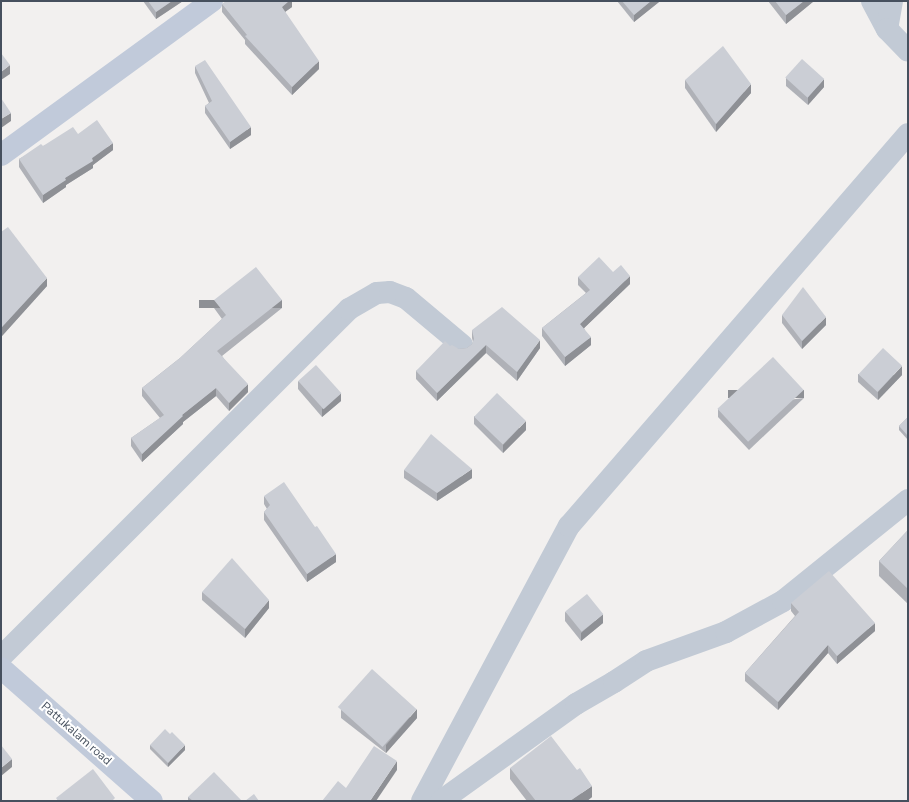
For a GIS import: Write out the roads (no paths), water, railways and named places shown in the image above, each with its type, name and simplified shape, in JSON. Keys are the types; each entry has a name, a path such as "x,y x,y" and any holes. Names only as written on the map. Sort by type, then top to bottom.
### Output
{"street":[{"path":"1,155 212,1"},
{"path":"872,1 887,29 908,51"},
{"path":"887,29 892,1"},
{"path":"422,801 569,526 908,134"},
{"path":"1,657 349,309 377,293 390,292 406,298 462,344"},
{"path":"441,801 576,704 646,661 726,632 782,601 908,500"},
{"name":"Pattukalam road","path":"1,668 152,801"}]}
